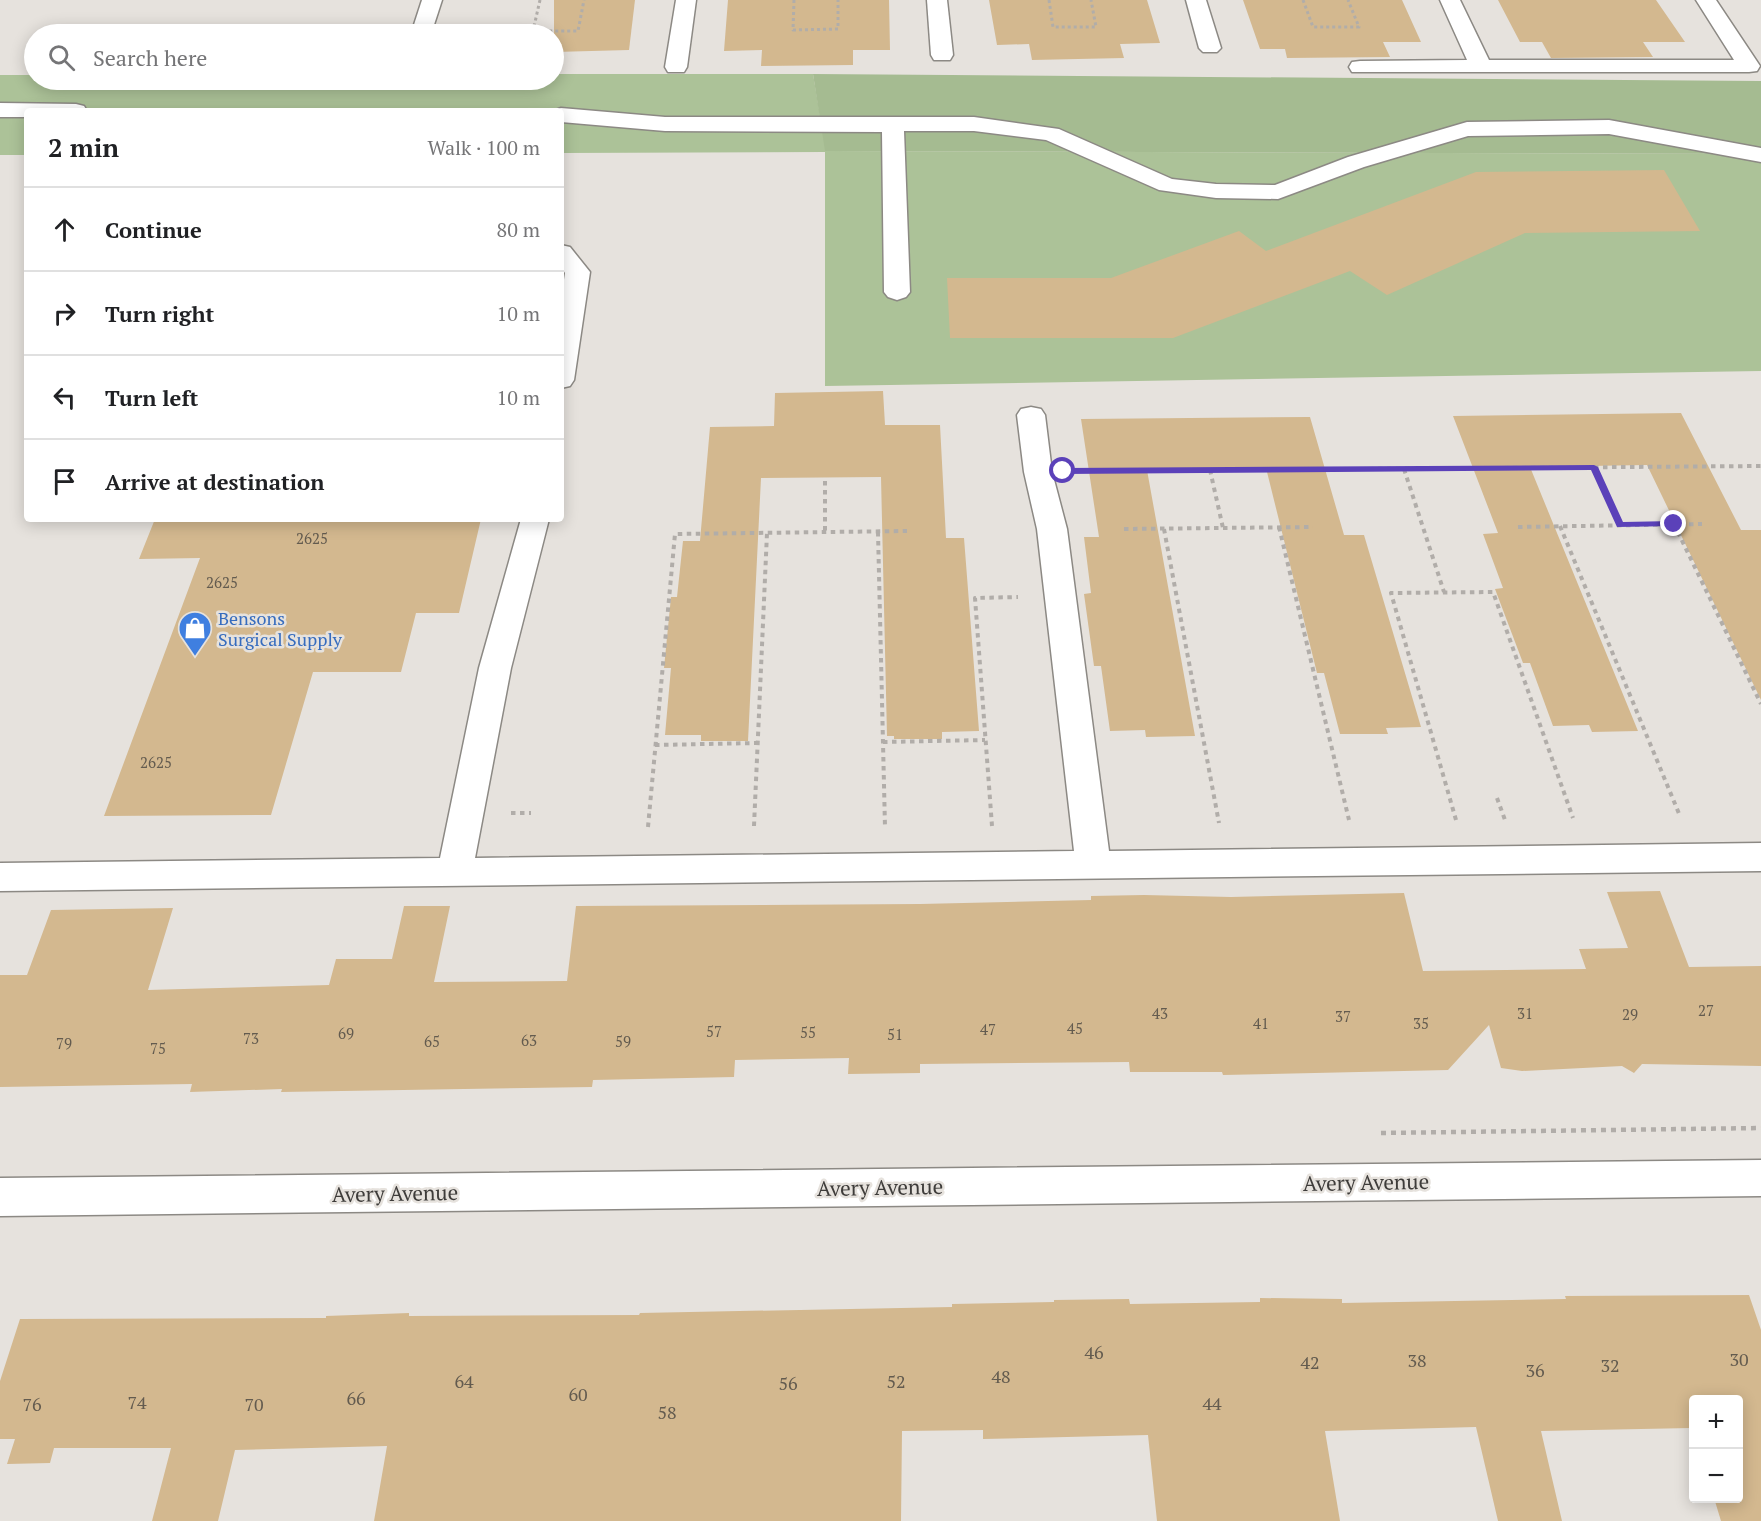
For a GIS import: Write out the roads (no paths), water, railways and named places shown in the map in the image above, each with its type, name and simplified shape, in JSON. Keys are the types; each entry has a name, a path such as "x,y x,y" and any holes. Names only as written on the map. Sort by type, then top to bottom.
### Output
{"street":[{"path":"424,24 432,0"},
{"path":"676,67 686,0"},
{"path":"937,0 942,55"},
{"path":"1196,0 1210,48"},
{"path":"1450,0 1481,67"},
{"path":"1360,67 1749,66 1706,0"},
{"path":"0,110 24,110"},
{"path":"564,115 719,125 974,124 1051,134 1167,185 1216,191 1278,192 1356,162 1467,129 1609,127 1761,155"},
{"path":"893,124 897,292"},
{"path":"564,256 578,272 564,361"},
{"path":"1032,415 1038,472 1052,529 1093,864"},
{"path":"455,872 495,668 534,522"},
{"path":"0,876 1761,857"},
{"name":"Avery Avenue","path":"0,1197 1761,1178"}],"place":[{"name":"Bensons Surgical Supply","path":"195,657"}]}
